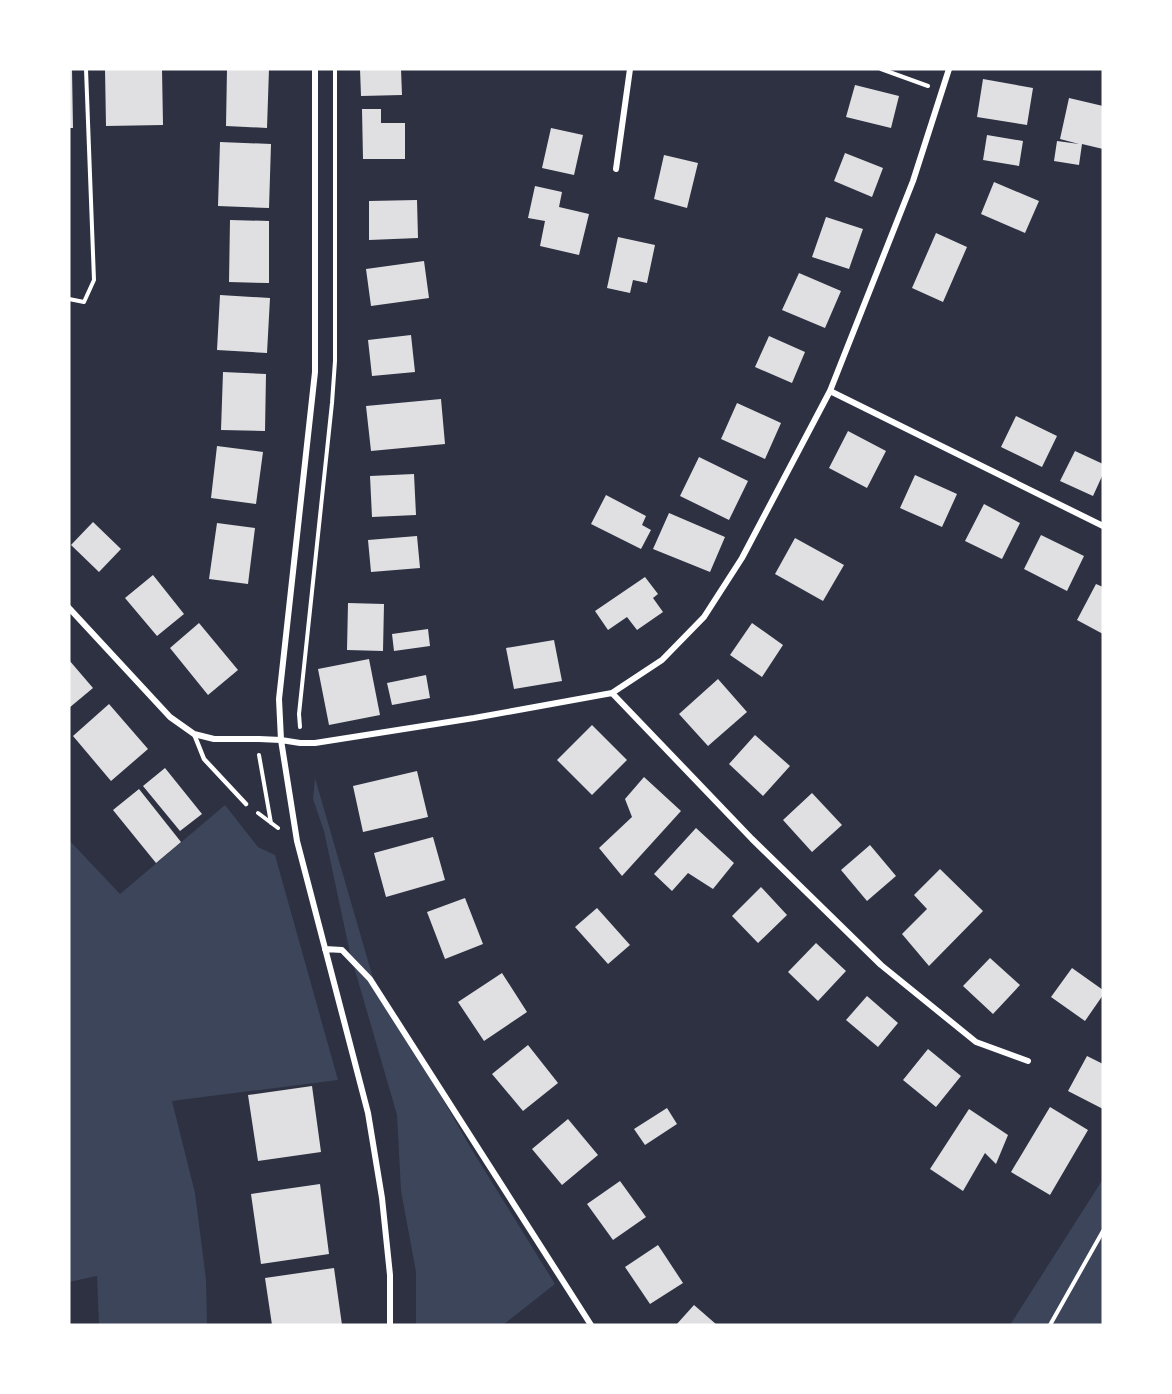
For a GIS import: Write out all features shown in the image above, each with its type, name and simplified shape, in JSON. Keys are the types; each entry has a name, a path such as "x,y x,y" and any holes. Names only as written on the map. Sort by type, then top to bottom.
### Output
{"street":[{"path":"315,69 315,372 279,699 281,740 297,842 368,1113 382,1198 390,1275 390,1325"},
{"path":"616,169 630,69"},
{"path":"69,608 170,717 194,734 214,739 315,743 612,693 662,660 704,617 742,558 830,391 913,181 949,69"},
{"path":"830,391 1103,526"},
{"path":"612,693 752,839 881,964 976,1042 1028,1062"},
{"path":"325,950 342,950 370,980 591,1325"}],"lane":[{"path":"194,734 204,759 246,804"}],"path":[{"path":"69,299 84,302 94,280 86,69"},
{"path":"881,69 942,91"},
{"path":"259,739 259,758 271,823"},
{"path":"1050,1325 1103,1231"}],"shaded area":[{"path":"315,778 373,978 472,1150 555,1284 503,1325 416,1325 416,1272 401,1191 397,1115 350,953 324,831 313,799"},
{"path":"225,805 258,847 275,855 338,1080 172,1101 195,1193 206,1279 207,1325 99,1325 97,1276 69,1282 69,840 120,894"},
{"path":"1103,1179 1103,1325 1010,1325"}],"building":[{"path":"69,69 72,69 73,128 69,128"},
{"path":"105,69 162,69 163,125 106,126"},
{"path":"227,69 269,69 267,128 226,126"},
{"path":"360,69 401,69 402,95 361,96"},
{"path":"983,79 1033,88 1027,125 977,117"},
{"path":"855,85 899,96 891,128 846,117"},
{"path":"1069,98 1103,106 1103,149 1082,144 1079,165 1054,161 1057,141 1079,144 1060,139"},
{"path":"362,109 381,109 381,123 405,123 405,159 363,159"},
{"path":"551,128 583,135 574,175 542,168"},
{"path":"987,135 1023,141 1019,166 983,160"},
{"path":"220,142 271,144 269,208 218,206"},
{"path":"845,153 883,168 872,197 834,181"},
{"path":"664,155 698,163 687,208 654,199"},
{"path":"994,182 1039,201 1025,233 981,214"},
{"path":"535,186 562,192 559,207 589,214 579,255 540,246 545,221 528,218"},
{"path":"417,200 418,238 369,240 369,201"},
{"path":"826,217 863,229 849,269 812,257"},
{"path":"230,220 269,221 269,283 229,282"},
{"path":"936,233 967,247 943,302 912,288"},
{"path":"618,237 655,245 647,283 633,280 630,293 607,288"},
{"path":"424,261 429,298 371,306 366,269"},
{"path":"799,273 841,291 825,328 782,310"},
{"path":"220,295 270,298 267,353 217,350"},
{"path":"411,335 415,372 372,376 368,340"},
{"path":"769,336 805,352 792,383 755,367"},
{"path":"223,372 266,374 265,431 221,430"},
{"path":"441,399 445,444 371,451 366,406"},
{"path":"737,403 781,423 765,459 721,439"},
{"path":"1016,416 1057,436 1042,467 1001,447"},
{"path":"848,431 886,451 867,488 829,468"},
{"path":"217,446 263,452 256,504 211,498"},
{"path":"1075,451 1103,464 1103,474 1093,496 1060,481"},
{"path":"699,457 748,481 729,520 680,496"},
{"path":"414,474 416,515 372,517 370,476"},
{"path":"915,475 957,494 942,527 900,508"},
{"path":"606,495 646,516 642,525 651,530 641,549 591,524"},
{"path":"984,504 1020,523 1002,559 965,541"},
{"path":"669,513 725,537 710,572 653,549"},
{"path":"93,522 121,549 99,572 71,545"},
{"path":"217,523 255,528 248,584 209,579"},
{"path":"1041,535 1084,556 1067,591 1024,569"},
{"path":"417,536 420,568 371,572 368,540"},
{"path":"795,538 844,565 823,601 775,574"},
{"path":"153,575 184,614 157,636 125,598"},
{"path":"645,577 658,594 653,598 663,612 637,630 627,617 608,630 595,611"},
{"path":"1096,584 1103,587 1103,634 1077,620"},
{"path":"348,603 384,604 383,651 347,650"},
{"path":"199,623 238,670 208,695 170,648"},
{"path":"752,623 783,645 762,677 730,655"},
{"path":"428,629 430,646 394,651 392,634"},
{"path":"554,640 562,681 514,689 506,648"},
{"path":"369,659 380,715 329,725 318,669"},
{"path":"69,660 93,688 69,708"},
{"path":"426,675 430,698 392,705 387,683"},
{"path":"718,679 747,712 708,746 679,714"},
{"path":"109,704 148,749 111,781 73,736"},
{"path":"592,725 627,760 592,795 557,760"},
{"path":"755,735 790,766 763,796 729,764"},
{"path":"165,768 202,814 180,831 143,786"},
{"path":"417,771 428,817 363,832 353,786"},
{"path":"644,777 681,811 622,876 599,848 632,817 625,799"},
{"path":"139,789 181,842 156,863 113,810"},
{"path":"812,793 842,825 812,852 783,820"},
{"path":"696,828 734,863 713,889 688,873 672,891 654,874"},
{"path":"433,837 445,880 386,897 374,853"},
{"path":"870,845 896,876 867,901 841,870"},
{"path":"940,869 983,911 929,966 902,934 927,909 914,895"},
{"path":"761,887 787,915 758,943 732,916"},
{"path":"465,898 483,944 445,959 427,912"},
{"path":"597,908 630,945 608,964 575,927"},
{"path":"816,943 846,971 818,1001 788,972"},
{"path":"990,958 1020,985 993,1014 963,986"},
{"path":"1072,968 1103,990 1103,995 1085,1021 1051,997"},
{"path":"502,973 527,1012 484,1041 458,1002"},
{"path":"867,996 898,1023 878,1047 846,1020"},
{"path":"528,1045 558,1083 523,1111 492,1074"},
{"path":"928,1049 961,1076 936,1107 903,1080"},
{"path":"1087,1056 1103,1064 1103,1109 1068,1091"},
{"path":"312,1086 321,1152 258,1161 248,1095"},
{"path":"1050,1107 1088,1130 1050,1195 1011,1172"},
{"path":"667,1108 677,1124 645,1145 634,1129"},
{"path":"969,1109 1008,1135 996,1164 985,1153 963,1191 930,1169"},
{"path":"568,1119 598,1155 562,1185 532,1149"},
{"path":"620,1181 646,1217 613,1240 587,1204"},
{"path":"320,1184 329,1254 261,1264 251,1194"},
{"path":"658,1245 683,1283 650,1304 625,1267"},
{"path":"334,1268 342,1325 272,1325 265,1278"},
{"path":"694,1305 717,1325 676,1325"}]}
